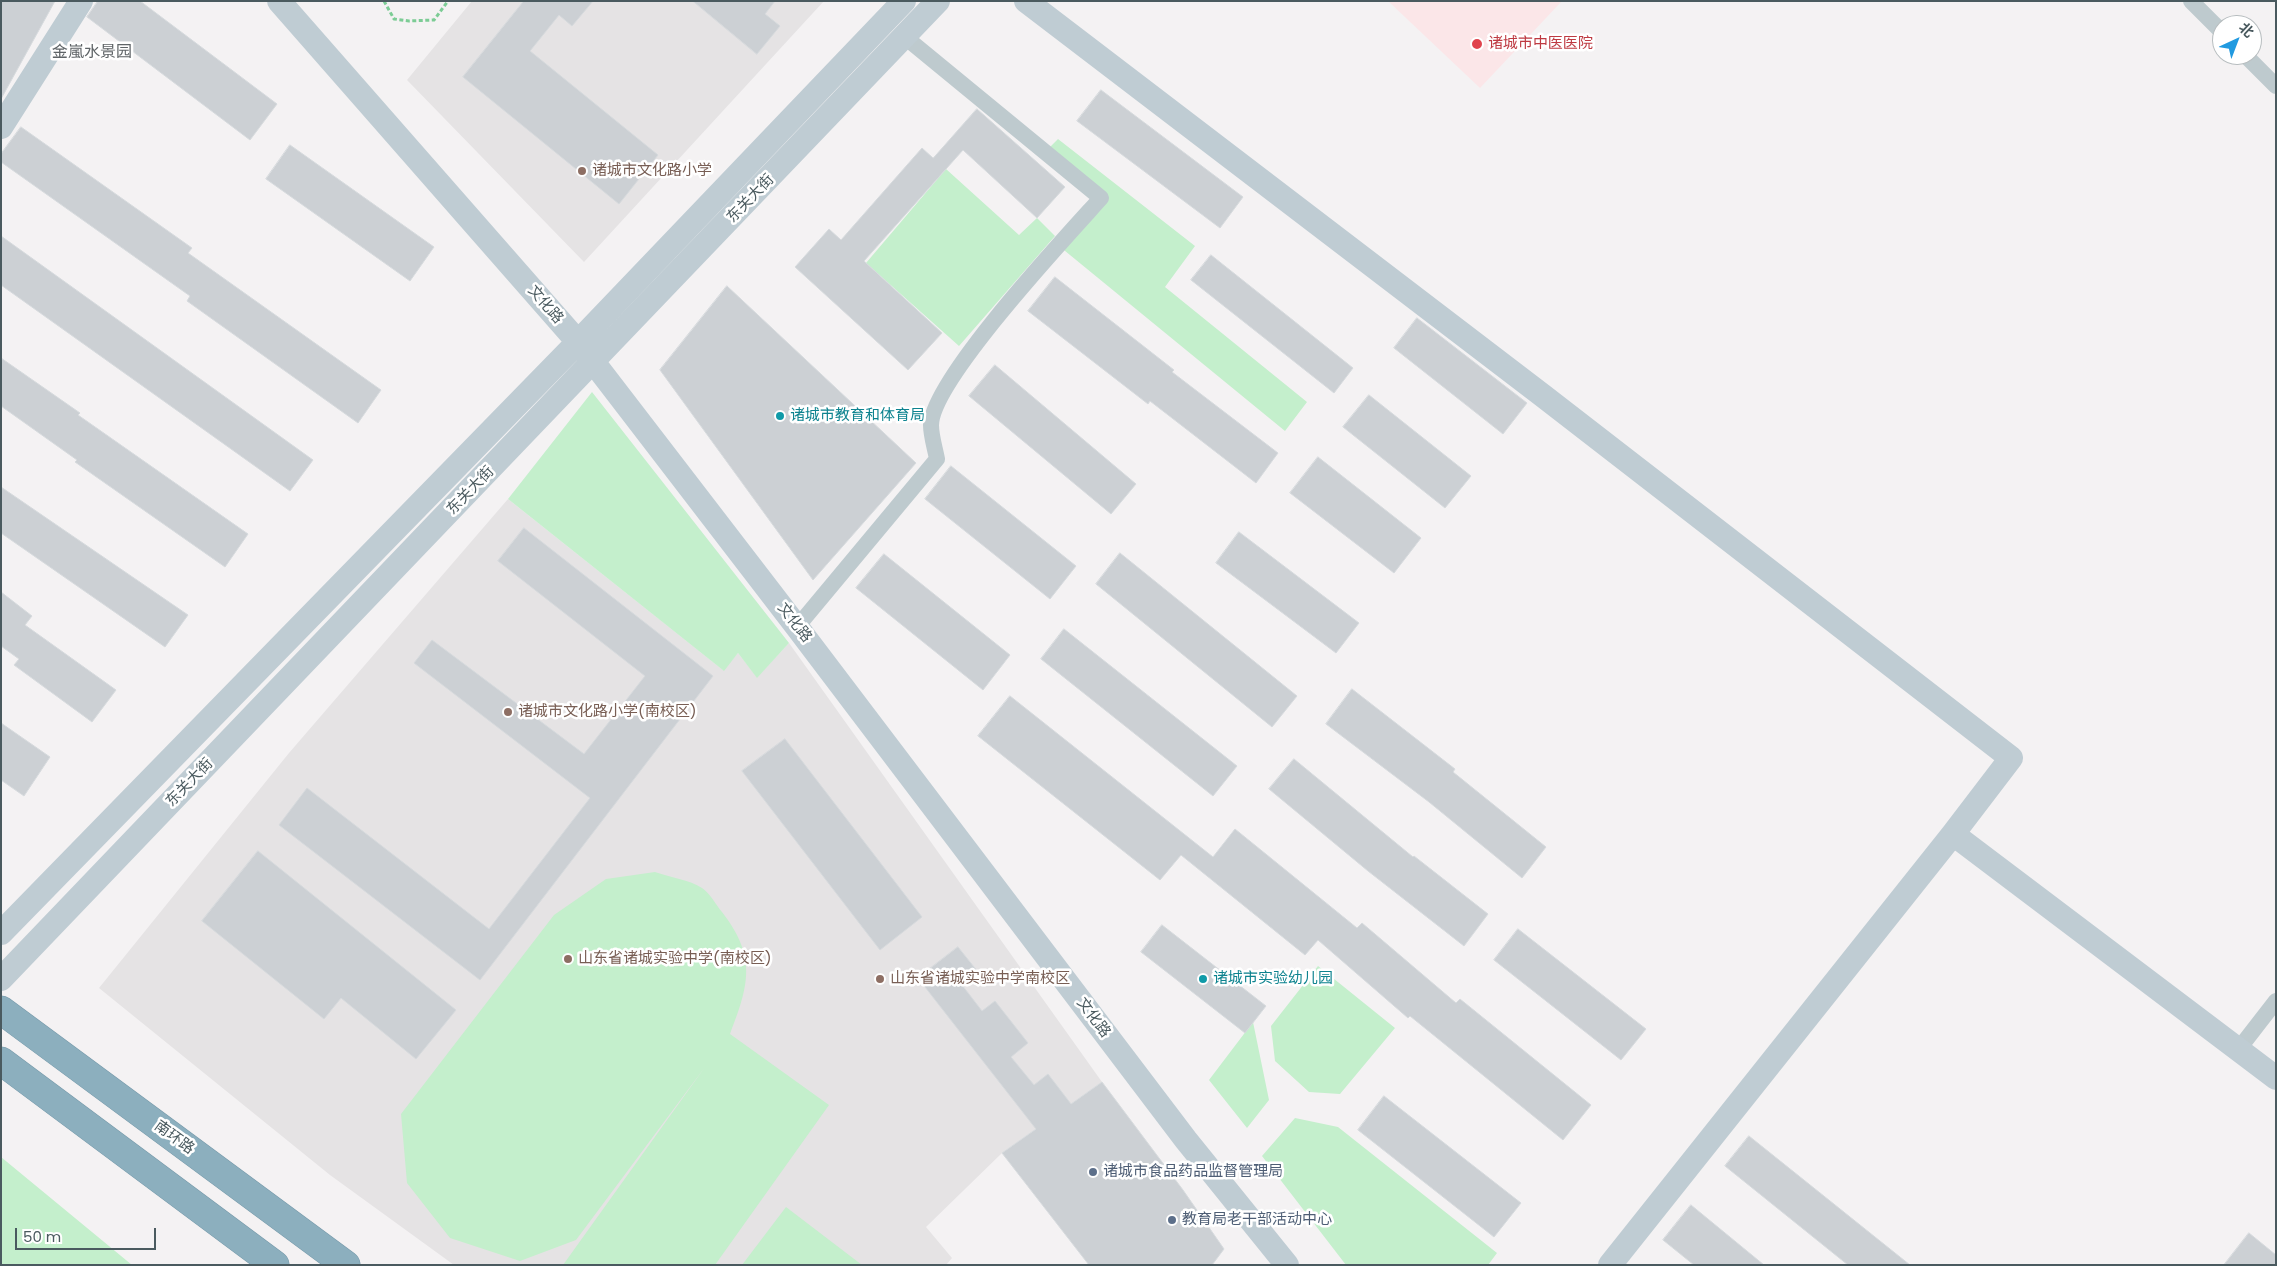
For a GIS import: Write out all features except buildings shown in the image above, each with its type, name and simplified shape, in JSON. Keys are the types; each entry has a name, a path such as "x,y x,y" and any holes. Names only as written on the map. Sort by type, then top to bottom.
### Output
{"highway":[{"name":"南环路","path":"1,1010 346,1265"},
{"path":"1,1061 276,1265"}],"street":[{"path":"1,127 81,1"},
{"name":"文化路","path":"279,1 578,342 1186,1140 1287,1265"},
{"name":"东关大街","path":"1,933 578,342 904,1"},
{"name":"东关大街","path":"1,979 593,364 938,1"},
{"path":"1026,1 1534,389 2011,758 1953,834 1610,1265"},
{"path":"2191,1 2212,22"},
{"path":"797,627 936,459 931,424 941,394 989,328 1101,198 905,37"},
{"path":"2255,65 2276,86"},
{"path":"1953,834 2276,1078"},
{"path":"2238,1050 2276,1001"}],"path":[{"path":"384,1 394,19 410,21 434,20 448,1"}],"shaded area":[{"name":"诸城市文化路小学","path":"472,1 824,1 584,262 407,80"},
{"name":"诸城市中医医院","path":"1388,1 1562,1 1480,88"},
{"name":"山东省诸城实验中学(南校区)","path":"508,499 723,670 738,653 757,677 789,643 1102,1082 1002,1153 926,1227 952,1258 946,1265 454,1265 330,1175 99,988 289,753"}],"green space":[{"path":"1058,139 1195,246 1165,287 1307,402 1285,431 1059,246 1100,198 1046,151"},
{"path":"946,169 1019,235 1037,218 1055,236 959,346 866,263"},
{"path":"592,392 789,643 757,678 738,653 724,671 508,499"},
{"path":"655,872 692,883 705,890 733,928 741,943 745,957 745,986 737,1017 730,1034 829,1105 715,1265 563,1265 705,1067 576,1240 520,1261 450,1238 407,1183 401,1114 554,915 606,879"},
{"path":"1318,966 1395,1028 1340,1094 1309,1092 1275,1061 1271,1026"},
{"path":"1253,1022 1269,1100 1247,1128 1209,1080"},
{"path":"1295,1118 1338,1127 1497,1253 1488,1265 1346,1265 1262,1156"},
{"path":"1,1157 132,1265 1,1265"},
{"path":"786,1207 862,1265 742,1265"}],"place":[{"name":"诸城市中医医院","path":"1477,44"},
{"name":"诸城市文化路小学","path":"582,171"},
{"name":"诸城市教育和体育局","path":"780,416"},
{"name":"诸城市文化路小学(南校区)","path":"508,712"},
{"name":"山东省诸城实验中学(南校区)","path":"568,959"},
{"name":"山东省诸城实验中学南校区","path":"880,979"},
{"name":"诸城市实验幼儿园","path":"1203,979"},
{"name":"诸城市食品药品监督管理局","path":"1093,1172"},
{"name":"教育局老干部活动中心","path":"1172,1220"}],"district":[{"name":"金嵐水景园","path":"92,53"}]}
